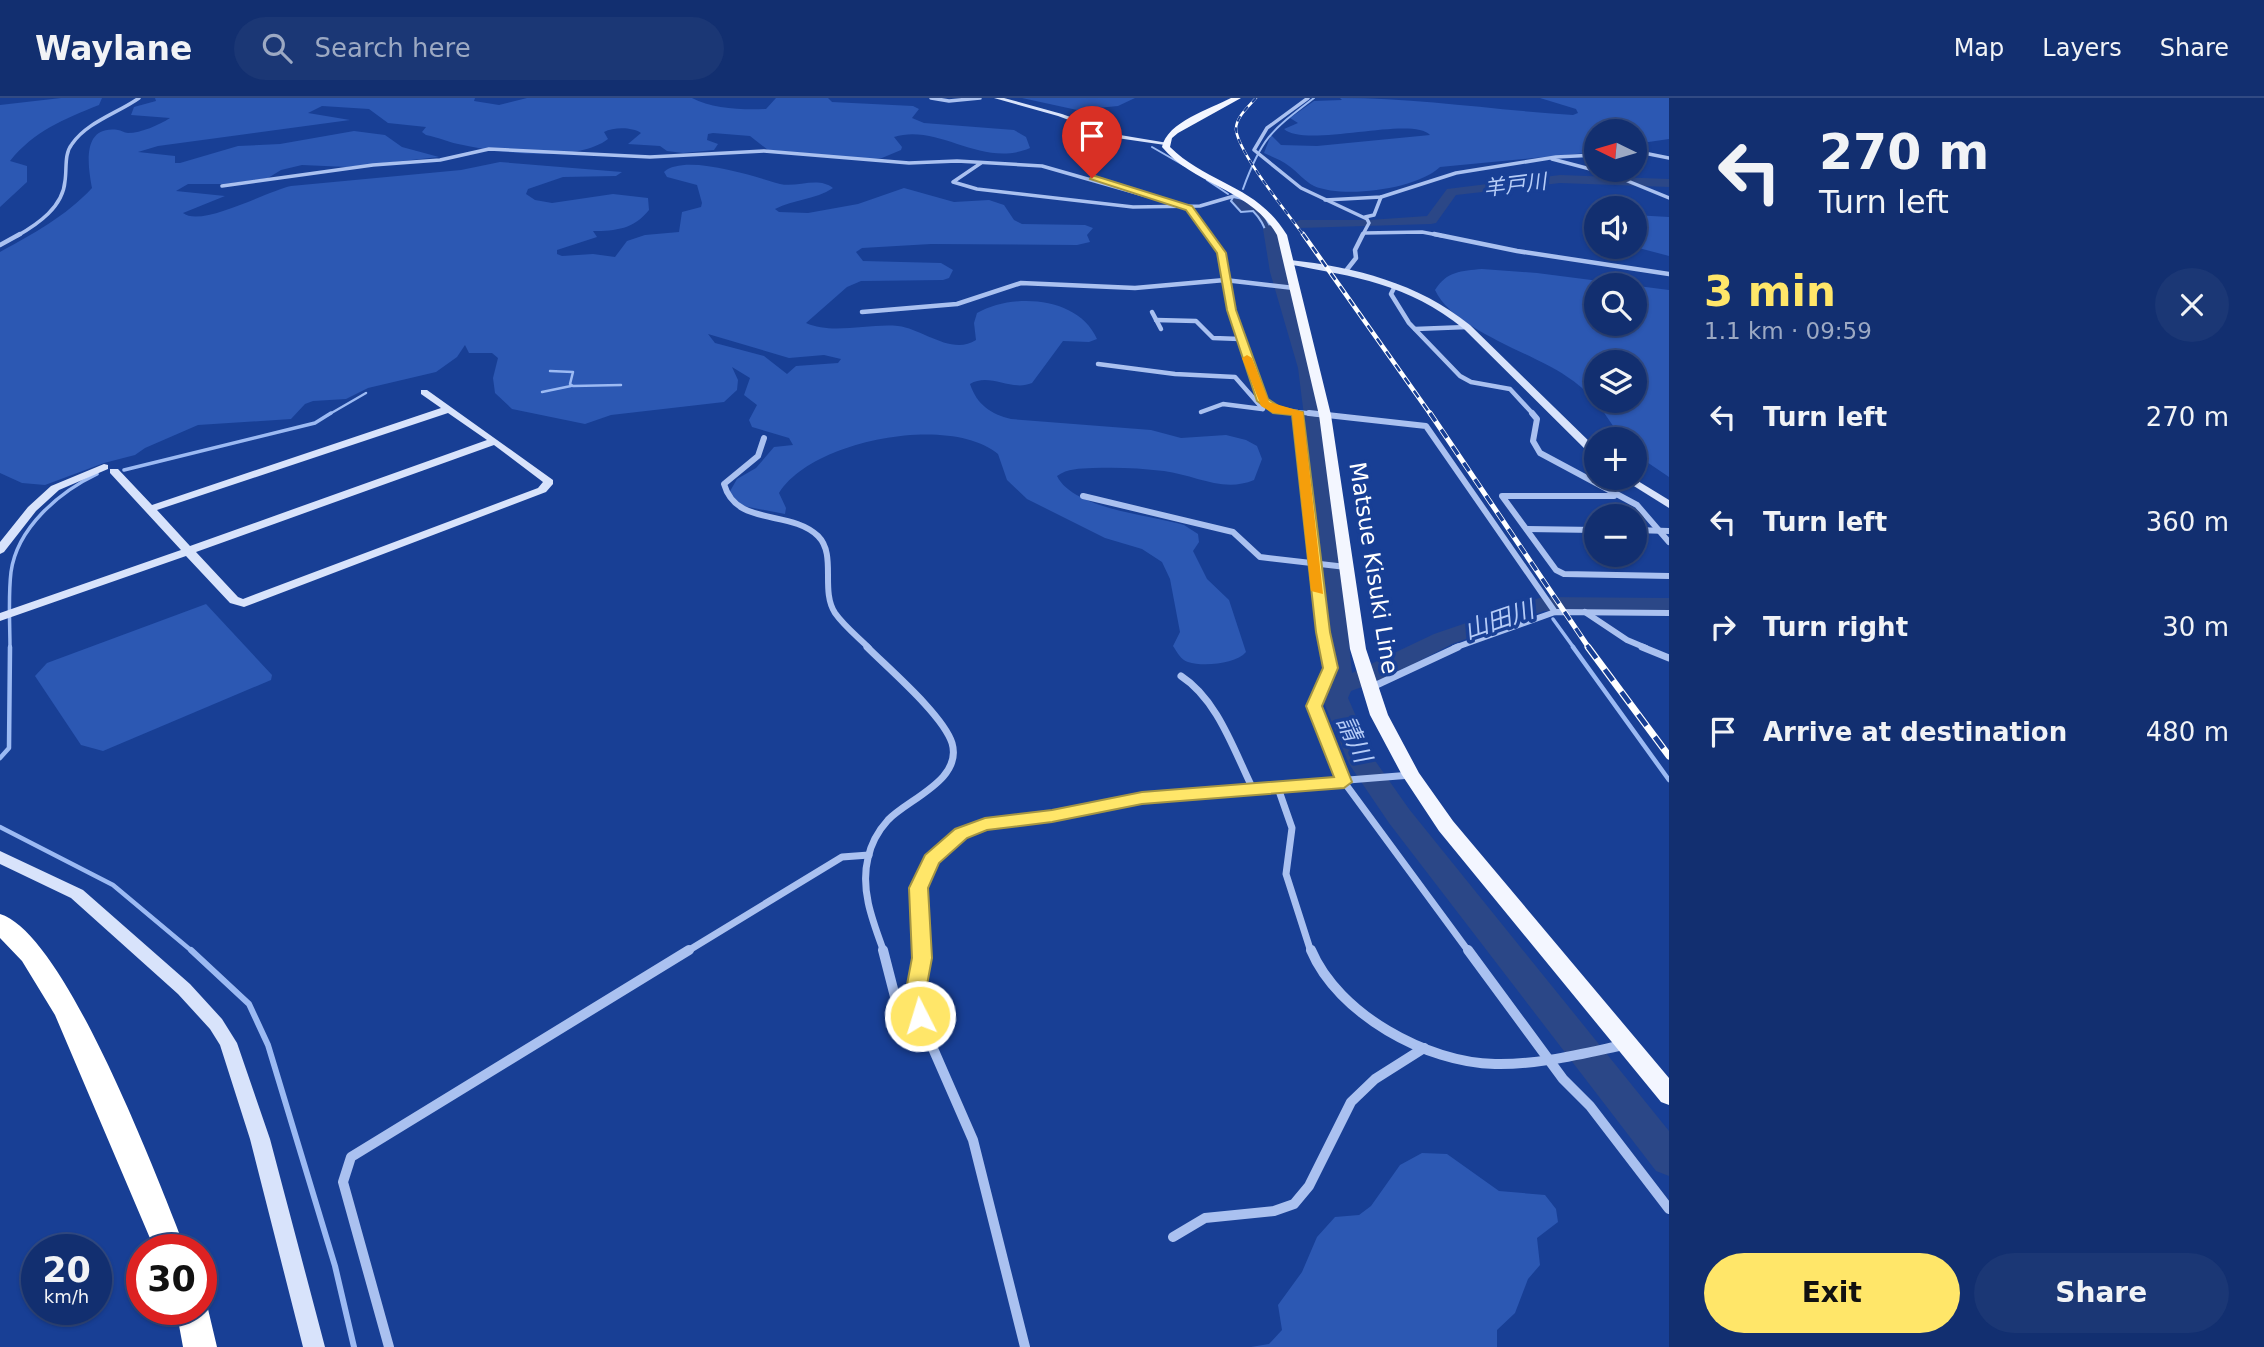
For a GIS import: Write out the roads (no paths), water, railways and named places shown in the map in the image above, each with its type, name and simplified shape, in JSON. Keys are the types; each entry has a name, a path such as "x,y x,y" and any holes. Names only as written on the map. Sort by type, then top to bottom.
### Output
{"highway":[{"path":"0,923 30,953 56,993 133,1152 165,1234"},
{"path":"195,1325 200,1347"}],"main road":[{"path":"1165,143 1168,137 1182,127 1237,98"},
{"name":"Matsue Kisuki Line","path":"1165,143 1171,154 1241,194 1276,220 1290,262 1290,288 1325,415 1342,566 1366,681 1410,775 1615,1046 1669,1095"}],"street":[{"path":"0,245 35,225 58,201 65,185 66,154 73,142 139,98"},
{"path":"930,98 949,101 980,98"},
{"path":"997,98 1060,115 1119,137 1165,143"},
{"path":"1308,98 1267,128 1254,150 1294,183 1364,217 1369,223 1355,250 1355,261 1345,272"},
{"path":"222,186 254,184 373,165 440,160 489,149 650,157 776,152 909,163 981,162 1055,168 1184,206 1219,247 1240,339 1263,401 1277,410"},
{"path":"1647,154 1669,158"},
{"path":"1325,200 1381,197 1406,191 1442,176 1548,158 1584,156"},
{"path":"1548,158 1613,176 1669,198"},
{"path":"981,162 953,182 977,189 1116,206 1184,206 1222,201 1241,194"},
{"path":"1364,217 1374,215 1381,197"},
{"path":"1365,233 1422,232 1517,251 1669,274"},
{"path":"1290,262 1345,272 1395,286 1432,302 1466,327 1584,442"},
{"path":"862,312 957,304 1021,283 1084,283 1135,288 1225,280 1290,288"},
{"path":"1395,286 1391,294 1415,329 1465,380 1510,390 1537,419 1533,441 1540,453 1637,505 1669,542"},
{"path":"1152,312 1161,329"},
{"path":"1156,320 1196,321 1213,338 1240,339"},
{"path":"1415,329 1466,327"},
{"path":"1098,364 1175,374 1235,377 1242,381 1251,398 1263,409"},
{"path":"0,550 32,509 55,488 109,469 234,600 244,603 542,490 549,484 547,478 424,392"},
{"path":"1201,412 1223,404 1426,426 1554,610"},
{"path":"150,509 449,409"},
{"path":"1297,412 1331,668 1314,706 1348,782 1553,1060 1669,1209"},
{"path":"764,438 758,456 724,484 727,499 741,509 805,526 819,537 827,549 827,583 834,612 942,724 953,741 954,762 948,772 884,824 869,855 865,873 865,897 887,959 897,1010 905,1026 928,1037"},
{"path":"0,617 495,441"},
{"path":"1645,490 1669,505"},
{"path":"1615,495 1503,496 1556,570 1564,574 1669,576"},
{"path":"1083,496 1238,534 1247,549 1260,557 1342,566"},
{"path":"1527,529 1584,530"},
{"path":"1647,531 1669,531"},
{"path":"1366,681 1554,610 1669,612"},
{"path":"1585,612 1627,640 1669,658"},
{"path":"1181,676 1192,682 1206,701 1253,789"},
{"path":"1025,1347 973,1140 928,1037 916,990 922,958 919,888 931,859 951,841 985,825 1064,814 1142,798 1410,775"},
{"path":"1278,788 1292,817 1292,841 1285,871 1319,968 1353,1009 1424,1048 1490,1064 1553,1060 1615,1046"},
{"path":"389,1347 343,1182 351,1157 842,857 858,853 869,855"},
{"path":"0,857 77,894 184,989 216,1024 228,1043 256,1127 314,1347"},
{"path":"1173,1237 1204,1218 1251,1215 1294,1204 1310,1184 1329,1140 1351,1102 1376,1079 1424,1048"}],"waterway":[{"path":"1243,189 1262,146 1287,119 1314,98"},
{"path":"1152,147 1185,166"},
{"name":"羊戸川","path":"1374,223 1431,220 1452,192 1560,179 1669,183"},
{"path":"1207,180 1228,194"},
{"name":"羊戸川","path":"1300,224 1366,224"},
{"name":"請川","path":"1270,229 1278,272 1307,368 1324,495 1338,655 1340,685 1335,698 1363,764 1399,816 1669,1159"},
{"path":"550,371 573,372 570,384 573,386 621,385"},
{"path":"542,392 571,386"},
{"path":"328,415 366,393"},
{"path":"124,470 315,423 331,413"},
{"path":"10,648 11,572 22,541 31,526 55,501 97,474"},
{"name":"山田川","path":"1542,604 1544,608"},
{"name":"山田川","path":"1342,685 1380,672 1443,639 1542,604 1669,605"},
{"path":"1553,619 1574,648"},
{"path":"1573,647 1669,780"},
{"path":"0,758 9,748 10,648"},
{"path":"0,827 113,885 193,952"},
{"path":"191,950 249,1004 268,1045 335,1266 354,1347"}],"railway":[{"path":"1256,98 1243,112 1236,126 1239,141 1255,169 1304,236"},
{"path":"1303,234 1431,415"},
{"path":"1430,413 1589,648"},
{"path":"1588,647 1669,756"}]}
